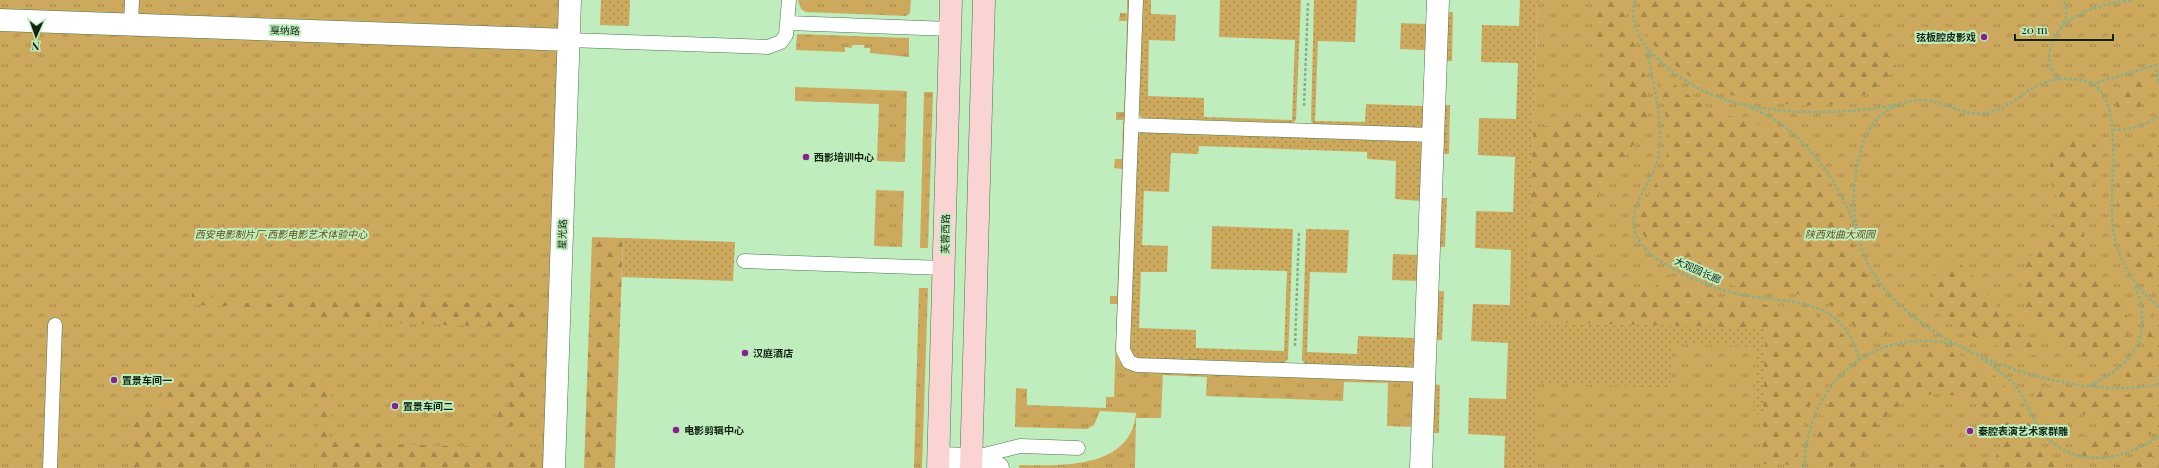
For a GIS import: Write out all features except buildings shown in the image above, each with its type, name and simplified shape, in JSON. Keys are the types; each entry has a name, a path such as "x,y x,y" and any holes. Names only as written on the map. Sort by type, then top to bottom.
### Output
{"main road":[{"name":"芙蓉西路","path":"939,463 951,0"},
{"path":"971,461 984,0"}],"street":[{"name":"星光路","path":"554,468 570,0"},
{"path":"1421,468 1438,0"},
{"name":"戛纳路","path":"0,20 569,40"},
{"path":"939,463 971,461 998,468"}],"lane":[{"path":"131,24 132,0"},
{"path":"569,40 768,47 781,42 786,36 789,0"},
{"path":"1136,0 1124,355 1129,362 1137,365 1425,375"},
{"path":"788,23 950,29"},
{"path":"1131,125 1433,135"},
{"path":"744,262 944,268"},
{"path":"50,468 55,325"},
{"path":"971,461 1020,446 1078,448"}],"path":[{"path":"1635,0 1633,17 1635,28 1647,47 1662,64 1693,87 1716,98 1761,112 1778,122 1794,134 1811,152 1829,177 1848,209 1872,272 1896,302 1928,328 1992,362 2035,376 2090,386 2130,388 2159,384"},
{"path":"2059,79 2051,69 2048,58 2051,45 2066,18 2066,5 2062,0"},
{"path":"2059,32 2066,23 2088,11 2133,0"},
{"path":"1303,131 1308,2"},
{"name":"大观园长廊","path":"1647,47 1657,112 1660,147 1656,168 1634,214 1634,228 1639,242 1649,253 1664,264 1706,285 1743,295 1804,303 1826,311 1839,320 1849,332 1856,344 1859,359"},
{"path":"2155,64 2159,84"},
{"path":"2092,84 2159,64"},
{"path":"1742,105 1772,110 1859,112 1921,99 1936,101 1971,112 1988,113 2004,107 2040,83 2059,79 2075,79 2092,84 2104,95 2110,106 2113,133 2111,220 2119,254 2139,295 2142,314 2138,344 2131,357 2120,369 2090,386"},
{"path":"1860,241 1856,222 1855,179 1861,149 1868,131 1874,121 1884,112 1901,103"},
{"path":"2113,130 2139,126 2151,122 2159,116"},
{"path":"1294,370 1299,231"},
{"path":"2133,280 2159,307"},
{"path":"1804,468 1809,432 1821,401 1840,375 1859,359 1886,345 1920,339 1938,341 1972,352 1994,366 2012,383 2024,398 2042,433 2055,450"},
{"path":"2107,462 2126,455 2159,436"}],"green space":[{"name":"西安电影制片厂·西影电影艺术体验中心","path":"0,0 570,0 554,468 0,468"},
{"path":"601,0 630,0 629,26 600,25"},
{"path":"798,0 911,0 910,13 906,16 806,12 801,9"},
{"path":"1127,0 1129,0 1117,352 1119,360 1125,367 1414,381 1412,427 1387,426 1388,383 1344,382 1343,401 1206,396 1207,377 1163,375 1161,418 1136,418 1135,468 1019,468 1019,465 1056,465 1075,463 1093,460 1109,454 1122,444 1131,431 1136,413 1100,411 1094,425 1087,429 1015,427 1016,388 1027,389 1027,405 1106,408 1106,397 1114,397 1117,304 1110,304 1110,296 1117,296 1122,169 1114,168 1115,159 1122,159 1123,120 1116,120 1116,112 1124,112 1127,21 1119,21 1120,13 1127,13"},
{"path":"1143,0 1151,0 1151,14 1176,15 1175,41 1149,40 1148,96 1204,98 1204,117 1292,120 1295,40 1219,37 1220,0 1301,0 1296,120 1293,123 1142,118 1139,115"},
{"path":"1314,0 1357,0 1355,42 1318,41 1315,121 1365,122 1366,104 1423,106 1425,50 1400,49 1401,23 1426,24 1427,0 1430,0 1425,125 1422,128 1322,125 1314,124 1311,121"},
{"path":"1520,0 1538,0 1526,322 1765,328 1763,414 1754,414 1756,347 1672,344 1670,388 1537,383 1535,468 1504,468 1505,436 1468,434 1469,398 1506,399 1508,343 1471,341 1473,304 1510,305 1511,250 1475,248 1476,211 1513,212 1515,157 1478,155 1479,118 1516,119 1518,63 1481,62 1482,25 1519,26"},
{"name":"陕西戏曲大观园","path":"1538,0 2159,0 2159,468 1520,468"},
{"path":"1591,0 1627,0 1628,25 1644,74 1648,100 1644,122 1635,142 1599,195 1593,215 1593,238 1603,265 1616,282 1630,290 1649,290 1668,275 1710,294 1739,301 1802,310 1829,322 1840,331 1846,339 1849,353 1847,359 1829,375 1810,406 1799,441 1797,465 1762,464 1765,328 1526,322 1533,128 1569,121 1582,116 1603,102 1609,92 1609,75 1594,34"},
{"path":"1643,0 1796,0 1822,7 1847,18 1872,33 1891,49 1896,67 1886,79 1867,93 1852,100 1831,105 1797,105 1759,101 1725,93 1712,89 1689,76 1656,47 1648,37 1642,25 1640,13"},
{"path":"1445,12 1453,12 1452,61 1444,61 1442,105 1450,105 1449,154 1441,154 1439,198 1447,198 1445,247 1437,247"},
{"path":"797,34 909,38 909,57 870,53 870,48 864,48 864,45 852,45 852,48 845,47 845,52 796,50"},
{"path":"2132,76 2140,78 2145,83 2146,91 2144,100 2140,107 2133,112 2125,112 2116,106 2115,97 2120,84"},
{"path":"1665,78 1711,109 1777,132 1794,144 1812,163 1820,173 1839,209 1863,270 1888,305 1892,316 1892,321 1886,335 1878,341 1867,342 1842,313 1833,306 1822,301 1809,296 1745,288 1716,280 1681,266 1651,245 1643,233 1640,219 1643,207 1662,172 1667,151 1668,140 1666,118 1661,86 1661,80"},
{"path":"795,87 907,91 905,162 877,161 879,104 795,101"},
{"path":"924,92 933,92 928,248 920,248"},
{"path":"1141,132 1422,142 1417,364 1414,367 1405,368 1305,364 1302,360 1306,229 1349,230 1347,273 1310,272 1307,352 1357,354 1358,336 1415,338 1417,281 1392,280 1393,254 1418,255 1420,201 1395,199 1396,161 1367,159 1367,152 1199,146 1198,154 1171,153 1169,192 1144,191 1142,245 1168,246 1167,272 1141,272 1139,328 1196,330 1196,348 1284,351 1287,271 1211,269 1212,226 1293,229 1288,359 1284,363 1137,358 1130,352 1138,136"},
{"path":"2159,136 2159,297 2148,287 2139,275 2126,250 2119,222 2118,179 2122,165 2125,161 2145,152 2155,143"},
{"path":"2078,139 2091,142 2097,147 2100,161 2088,206 2084,229 2087,263 2094,278 2120,304 2128,318 2129,327 2127,337 2118,351 2103,357 2085,356 2066,349 2048,337 2033,320 2024,301 2022,279 2027,263 2052,226 2058,212 2058,201 2050,177 2053,157 2060,147"},
{"path":"876,190 904,191 902,247 874,246"},
{"path":"592,237 623,238 615,468 584,468"},
{"path":"623,238 735,242 733,281 622,277"},
{"path":"1959,263 1972,275 2006,319 2038,351 2038,355 2021,353 2000,347 1978,338 1957,327 1940,314 1931,298 1932,282 1946,264"},
{"path":"1437,265 1436,291 1444,291 1442,340 1434,340"},
{"path":"919,288 928,288 922,468 914,468"},
{"path":"192,293 212,294 212,302 278,304 278,296 517,304 517,310 530,311 530,328 315,320 315,309 191,305"},
{"path":"2153,314 2159,317 2159,376 2128,380 2125,376 2145,345"},
{"path":"1914,347 1943,350 1957,354 1983,367 1994,375 2005,385 2014,397 2044,448 2061,463 2072,468 1937,468 1951,462 1982,462 1994,459 2002,440 1996,421 1979,406 1956,396 1929,394 1901,404 1877,427 1860,467 1811,465 1816,434 1821,419 1827,405 1845,380 1857,369 1875,357"},
{"path":"1434,349 1433,384 1440,385 1439,433 1431,433"},
{"path":"511,363 528,364 526,426 496,425 497,408 510,408"},
{"path":"163,377 331,383 329,442 540,449 539,468 317,468 319,393 263,391 260,468 128,468 132,409 162,410"},
{"path":"2047,386 2117,395 2159,391 2159,428 2122,449 2103,455 2082,456 2077,451 2077,442 2083,437 2102,433 2105,431 2106,423 2101,419 2088,414 2082,414 2069,419 2059,420 2044,414 2034,402 2033,397 2037,389"},
{"path":"2159,445 2159,468 2110,468 2136,459"}],"place":[{"name":"弦板腔皮影戏","path":"1984,37"},
{"name":"西影培训中心","path":"806,157"},
{"name":"汉庭酒店","path":"745,353"},
{"name":"置景车间一","path":"114,380"},
{"name":"置景车间二","path":"395,406"},
{"name":"电影剪辑中心","path":"676,430"},
{"name":"秦腔表演艺术家群雕","path":"1970,431"}]}
